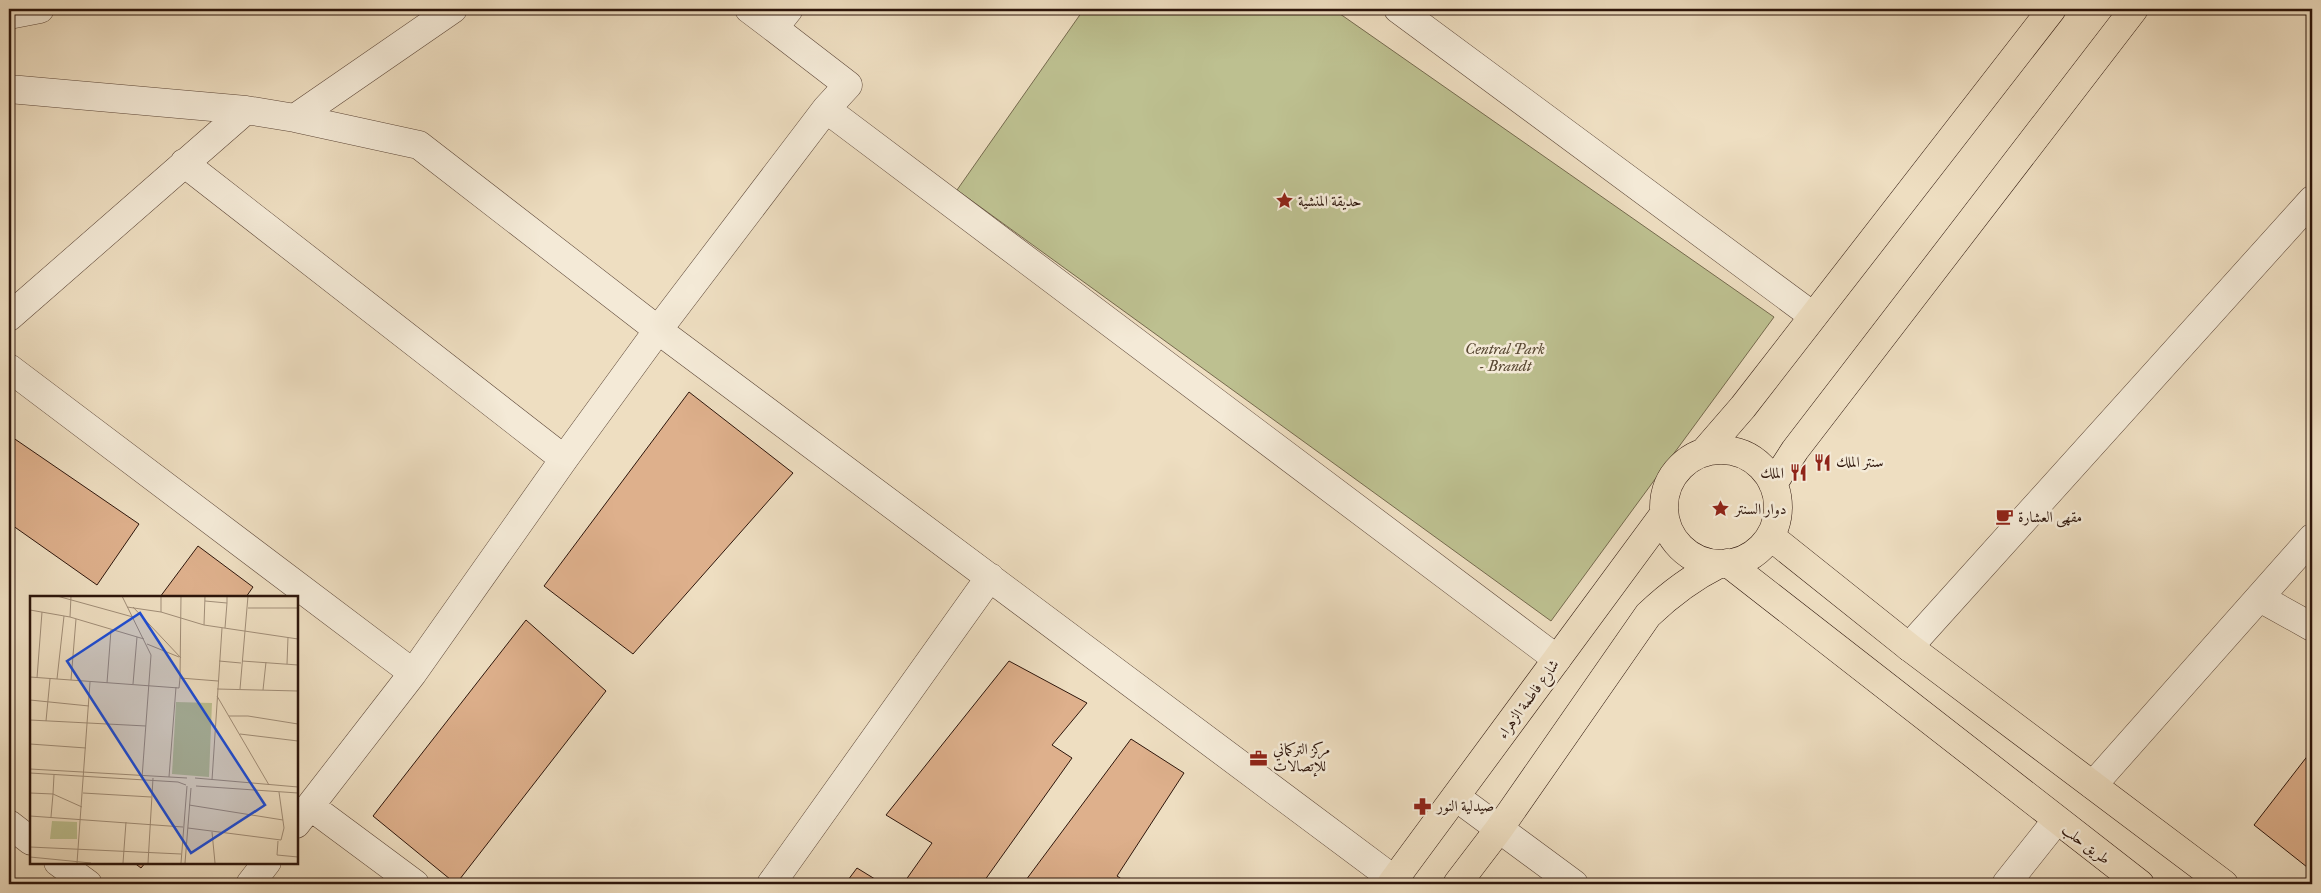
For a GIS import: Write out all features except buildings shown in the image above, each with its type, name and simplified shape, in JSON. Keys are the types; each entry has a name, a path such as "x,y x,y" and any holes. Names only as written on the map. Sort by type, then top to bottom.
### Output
{"main road":[{"path":"1704,452 1743,407 2052,9"},
{"path":"1773,484 1795,450 2134,9"},
{"path":"1457,884 1499,829 1648,615 1669,595 1693,577 1723,564 1744,559 1759,549 1770,536 1778,510 1773,484 1764,470 1752,459 1737,451 1720,449 1704,452 1686,461 1672,476 1665,494 1664,514 1668,529 1677,543 1696,558 1723,564"},
{"name":"شارع فاطمة الزهراء","path":"1395,883 1664,514"},
{"path":"1770,536 1909,647 2224,884"},
{"name":"طريق حلب","path":"1723,564 2140,884"}],"street":[{"path":"9,15 40,9"},
{"path":"296,118 453,9"},
{"path":"415,884 303,815 413,673 564,459 658,330 826,110 848,85 781,18 749,9"},
{"path":"1398,9 1813,316"},
{"path":"9,89 246,110 296,118 419,145 658,330 1395,883"},
{"path":"9,317 246,110"},
{"path":"826,110 1557,660"},
{"path":"184,163 564,459"},
{"path":"1909,647 2312,200"},
{"path":"9,368 413,673"},
{"path":"2093,785 2312,538"},
{"path":"772,884 990,578"},
{"path":"2260,598 2312,627"},
{"path":"1456,797 1574,884"},
{"path":"2006,884 2056,821"},
{"path":"9,824 30,840"},
{"path":"59,863 88,884"},
{"path":"250,884 266,863"}],"green space":[{"name":"Central Park - Brandt","path":"1084,9 1333,9 1774,317 1551,621 957,190"}],"place":[{"name":"حديقة المنشية","path":"1284,201"},
{"name":"سنتر الملك","path":"1822,462"},
{"name":"الملك","path":"1798,473"},
{"name":"دوار السنتر","path":"1721,509"},
{"name":"مقهى العشارة","path":"2004,517"},
{"name":"مركز التركماني للإتصالات","path":"1259,758"},
{"name":"صيدلية النور","path":"1423,806"}]}
